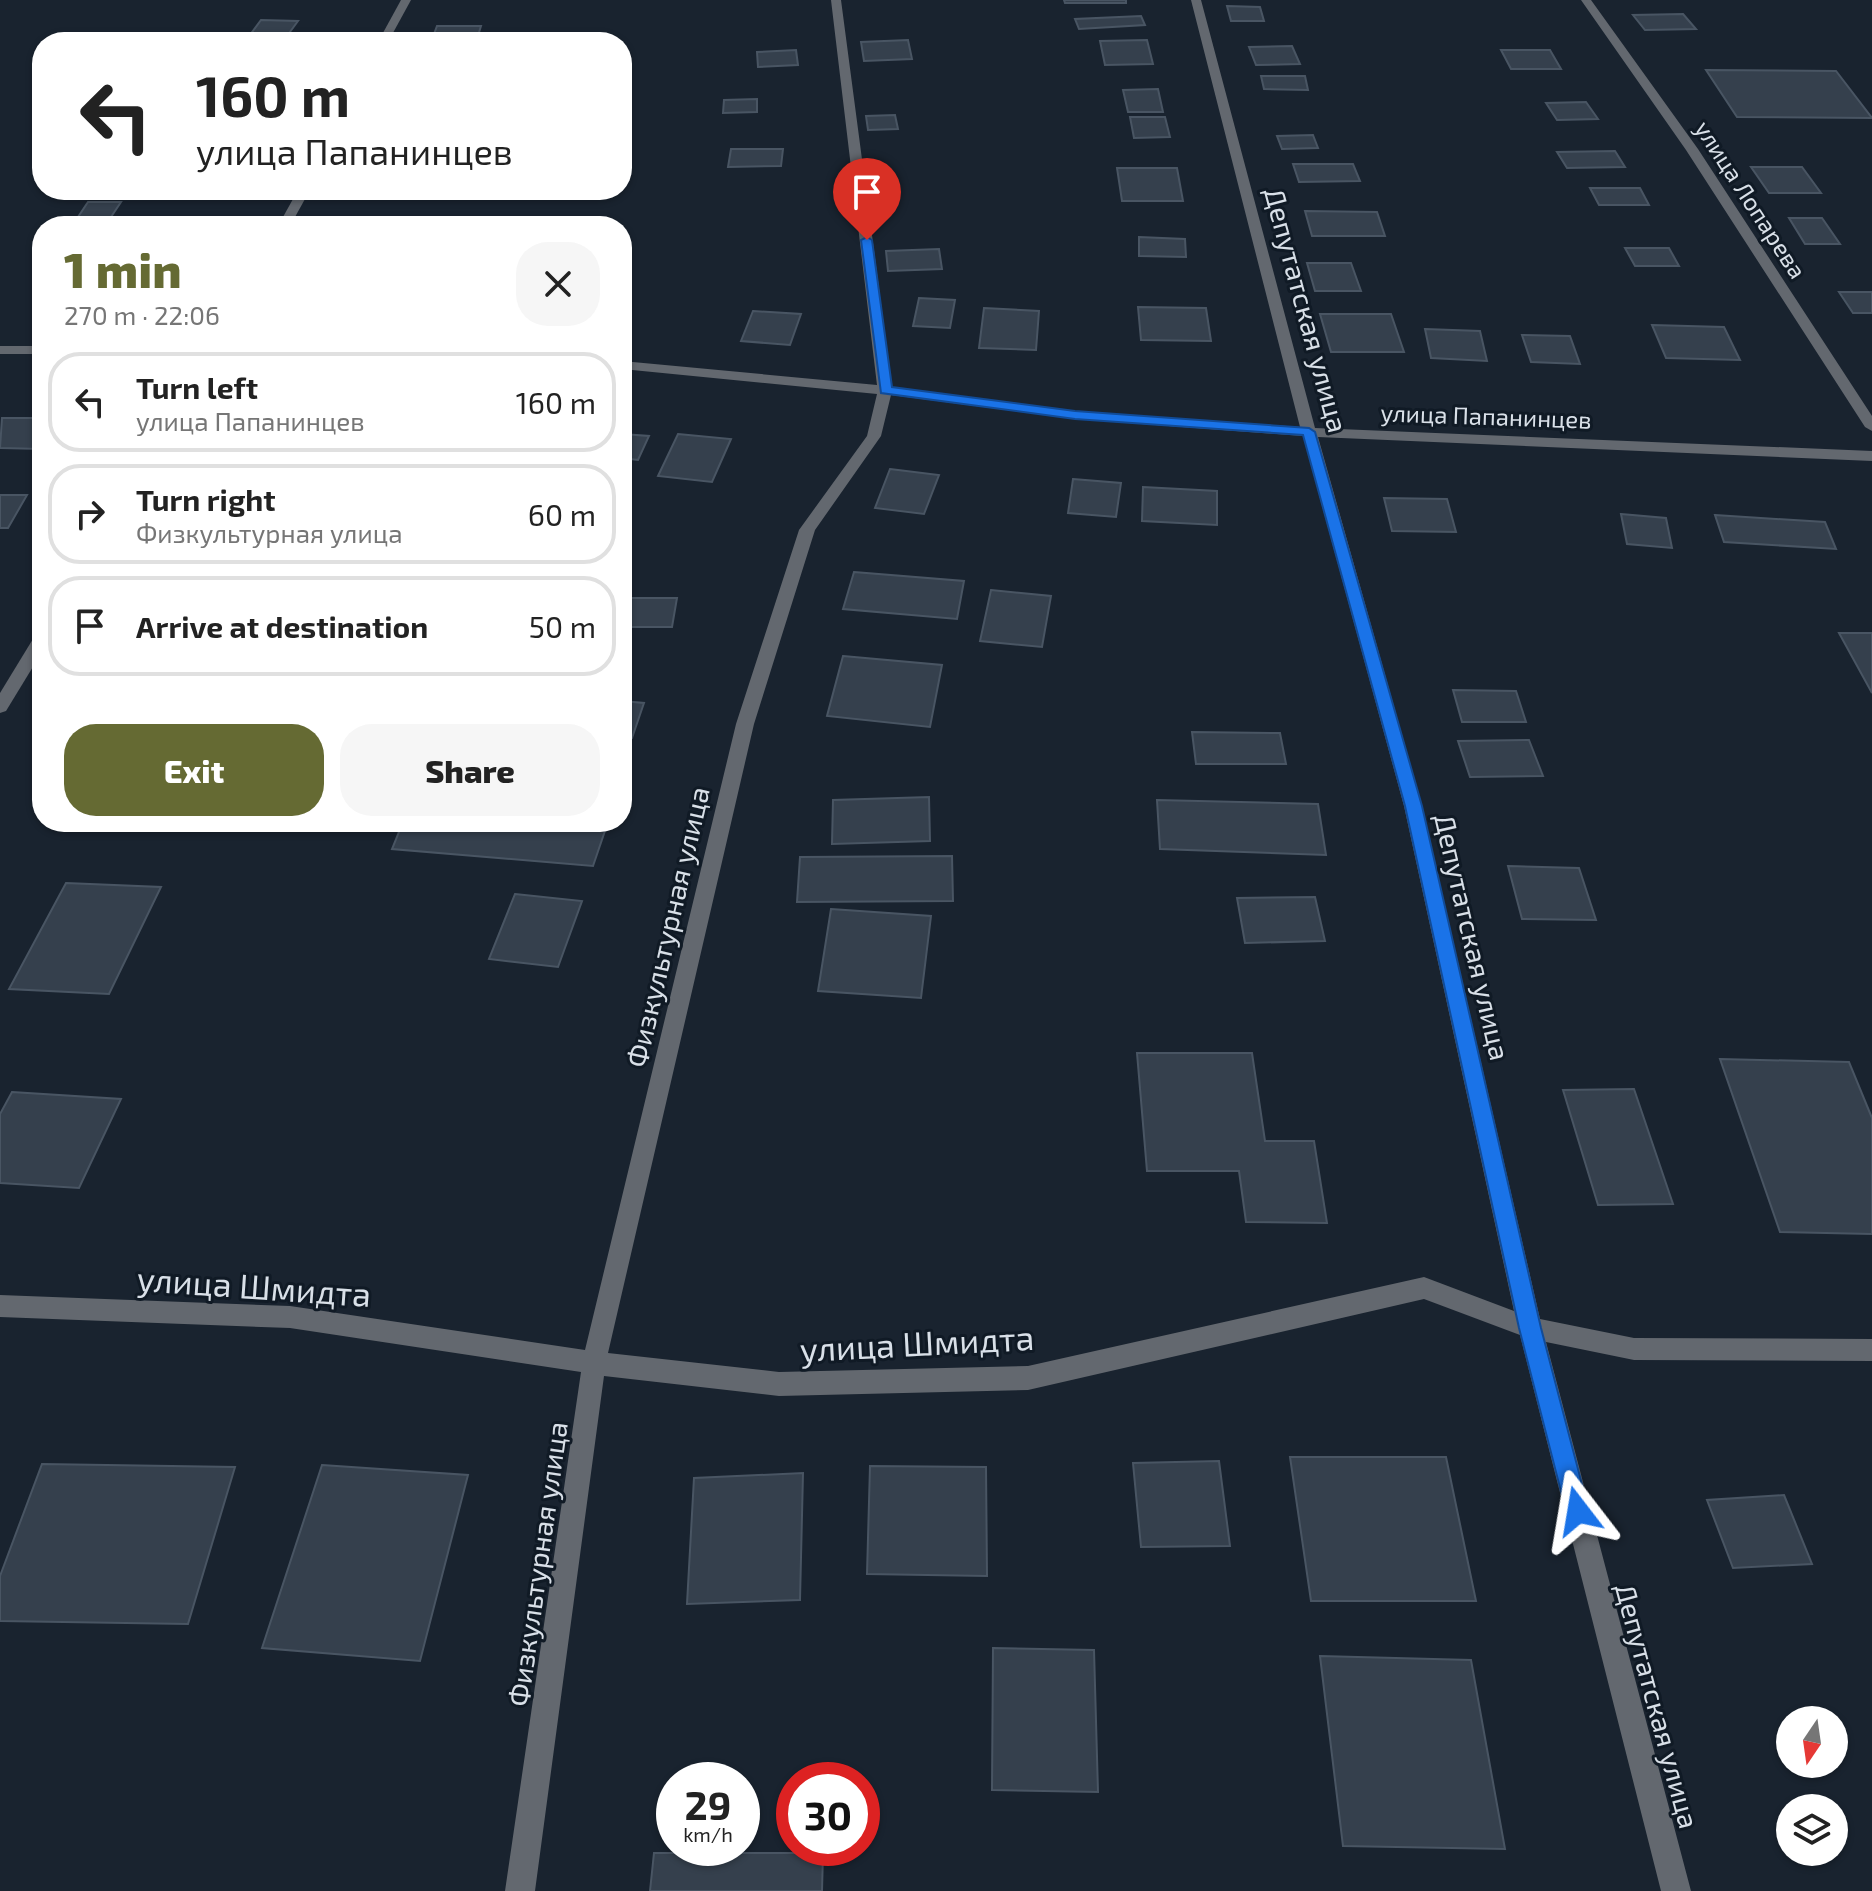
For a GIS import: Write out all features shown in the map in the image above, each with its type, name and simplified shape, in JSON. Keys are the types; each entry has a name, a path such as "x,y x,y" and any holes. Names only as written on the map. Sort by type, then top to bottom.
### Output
{"street":[{"path":"388,32 406,0"},
{"name":"Физкультурная улица","path":"520,1891 594,1363 745,724 807,530 874,436 885,390 836,0"},
{"name":"Депутатская улица","path":"1196,0 1309,432 1413,806 1530,1328 1676,1891"},
{"name":"улица Лопарева","path":"1586,0 1692,149 1872,427"},
{"path":"0,350 32,350"},
{"name":"улица Папанинцев","path":"632,366 885,390 1075,415 1309,432 1872,456"},
{"path":"0,707 32,654"},
{"name":"улица Шмидта","path":"0,1306 290,1317 594,1363 779,1384 1028,1378 1424,1288 1530,1328 1634,1349 1872,1350"}],"building":[{"path":"1064,0 1126,0 1126,3 1065,3"},
{"path":"1227,6 1260,7 1264,21 1231,21"},
{"path":"1683,14 1696,29 1645,30 1633,15"},
{"path":"1141,16 1145,25 1079,29 1075,19"},
{"path":"261,20 298,21 290,32 252,32"},
{"path":"437,26 481,26 479,32 435,32"},
{"path":"908,40 912,59 864,61 861,42"},
{"path":"1147,40 1153,64 1105,65 1100,41"},
{"path":"1292,46 1300,64 1256,65 1249,47"},
{"path":"796,50 798,65 758,67 757,52"},
{"path":"1501,50 1550,50 1561,69 1511,69"},
{"path":"1706,70 1836,71 1872,118 1737,117"},
{"path":"1261,76 1305,76 1308,90 1264,89"},
{"path":"1158,89 1163,112 1128,112 1123,90"},
{"path":"757,99 757,112 723,113 724,100"},
{"path":"1586,102 1598,119 1557,120 1546,103"},
{"path":"895,115 898,129 868,130 866,116"},
{"path":"1130,117 1165,117 1170,137 1134,138"},
{"path":"1313,135 1318,148 1282,149 1277,136"},
{"path":"731,149 783,149 781,166 728,167"},
{"path":"1615,151 1625,167 1567,168 1557,152"},
{"path":"1293,164 1353,164 1360,181 1299,182"},
{"path":"1751,167 1802,167 1821,193 1769,193"},
{"path":"1117,168 1177,168 1183,201 1122,201"},
{"path":"1590,188 1640,188 1649,205 1599,205"},
{"path":"88,202 121,202 112,216 79,216"},
{"path":"1305,211 1377,212 1385,236 1312,236"},
{"path":"1789,218 1822,218 1840,244 1805,244"},
{"path":"1139,237 1185,239 1186,257 1139,256"},
{"path":"1625,248 1669,248 1679,266 1635,266"},
{"path":"939,249 942,269 888,271 886,251"},
{"path":"1307,263 1351,263 1361,291 1315,291"},
{"path":"1839,292 1872,292 1872,313 1853,313"},
{"path":"919,298 955,300 950,328 913,326"},
{"path":"1138,307 1206,308 1211,341 1141,340"},
{"path":"984,308 1039,311 1036,350 979,348"},
{"path":"753,311 801,314 790,345 741,341"},
{"path":"1320,314 1391,314 1404,352 1331,352"},
{"path":"1652,325 1724,327 1740,360 1666,358"},
{"path":"1425,329 1480,331 1487,361 1431,358"},
{"path":"1522,335 1570,336 1580,364 1531,362"},
{"path":"2,418 32,418 32,449 0,448"},
{"path":"678,434 731,439 712,482 658,476"},
{"path":"632,435 649,436 638,460 632,459"},
{"path":"890,469 939,475 924,514 875,508"},
{"path":"1073,479 1121,483 1116,517 1068,513"},
{"path":"1143,487 1217,491 1217,525 1142,521"},
{"path":"0,495 27,495 8,528 0,528"},
{"path":"1384,498 1447,499 1456,532 1392,531"},
{"path":"1621,514 1666,518 1672,548 1627,544"},
{"path":"1715,515 1825,522 1836,549 1724,542"},
{"path":"854,572 964,581 957,619 843,609"},
{"path":"991,590 1051,596 1042,647 980,641"},
{"path":"632,598 677,598 672,627 632,627"},
{"path":"1839,633 1872,633 1872,693"},
{"path":"843,656 942,665 930,727 827,716"},
{"path":"1453,690 1516,691 1526,722 1462,722"},
{"path":"632,702 644,703 632,738"},
{"path":"1192,732 1280,733 1286,764 1196,764"},
{"path":"1529,740 1543,776 1470,777 1458,741"},
{"path":"929,797 930,841 832,844 833,800"},
{"path":"1157,800 1318,804 1326,855 1160,849"},
{"path":"399,832 605,832 593,866 392,849"},
{"path":"952,856 953,901 797,902 800,857"},
{"path":"1508,866 1579,868 1596,920 1522,919"},
{"path":"66,883 161,887 109,994 9,989"},
{"path":"515,894 582,901 558,967 489,959"},
{"path":"1315,897 1325,941 1245,943 1237,898"},
{"path":"831,909 931,916 921,998 818,991"},
{"path":"1137,1053 1252,1053 1265,1141 1314,1141 1327,1223 1246,1222 1239,1171 1147,1171"},
{"path":"1720,1059 1849,1062 1872,1118 1872,1234 1780,1232"},
{"path":"1634,1089 1673,1204 1598,1205 1563,1090"},
{"path":"12,1092 121,1099 79,1188 0,1183 0,1114"},
{"path":"1290,1457 1446,1457 1476,1601 1311,1601"},
{"path":"1219,1461 1230,1546 1141,1547 1133,1463"},
{"path":"42,1464 235,1467 188,1624 0,1621 0,1576"},
{"path":"322,1465 468,1475 420,1661 262,1648"},
{"path":"870,1466 986,1467 987,1576 867,1574"},
{"path":"803,1473 800,1600 687,1604 694,1478"},
{"path":"1784,1495 1812,1564 1733,1568 1707,1500"},
{"path":"993,1648 1094,1650 1098,1792 992,1790"},
{"path":"1320,1656 1471,1660 1505,1849 1343,1846"},
{"path":"654,1853 656,1866 760,1866 760,1853 776,1853 776,1866 823,1866 822,1891 650,1891"}],"route":[{"path":"867,240 885,390 1075,415 1309,432 1413,806 1530,1328 1578,1511"}]}
